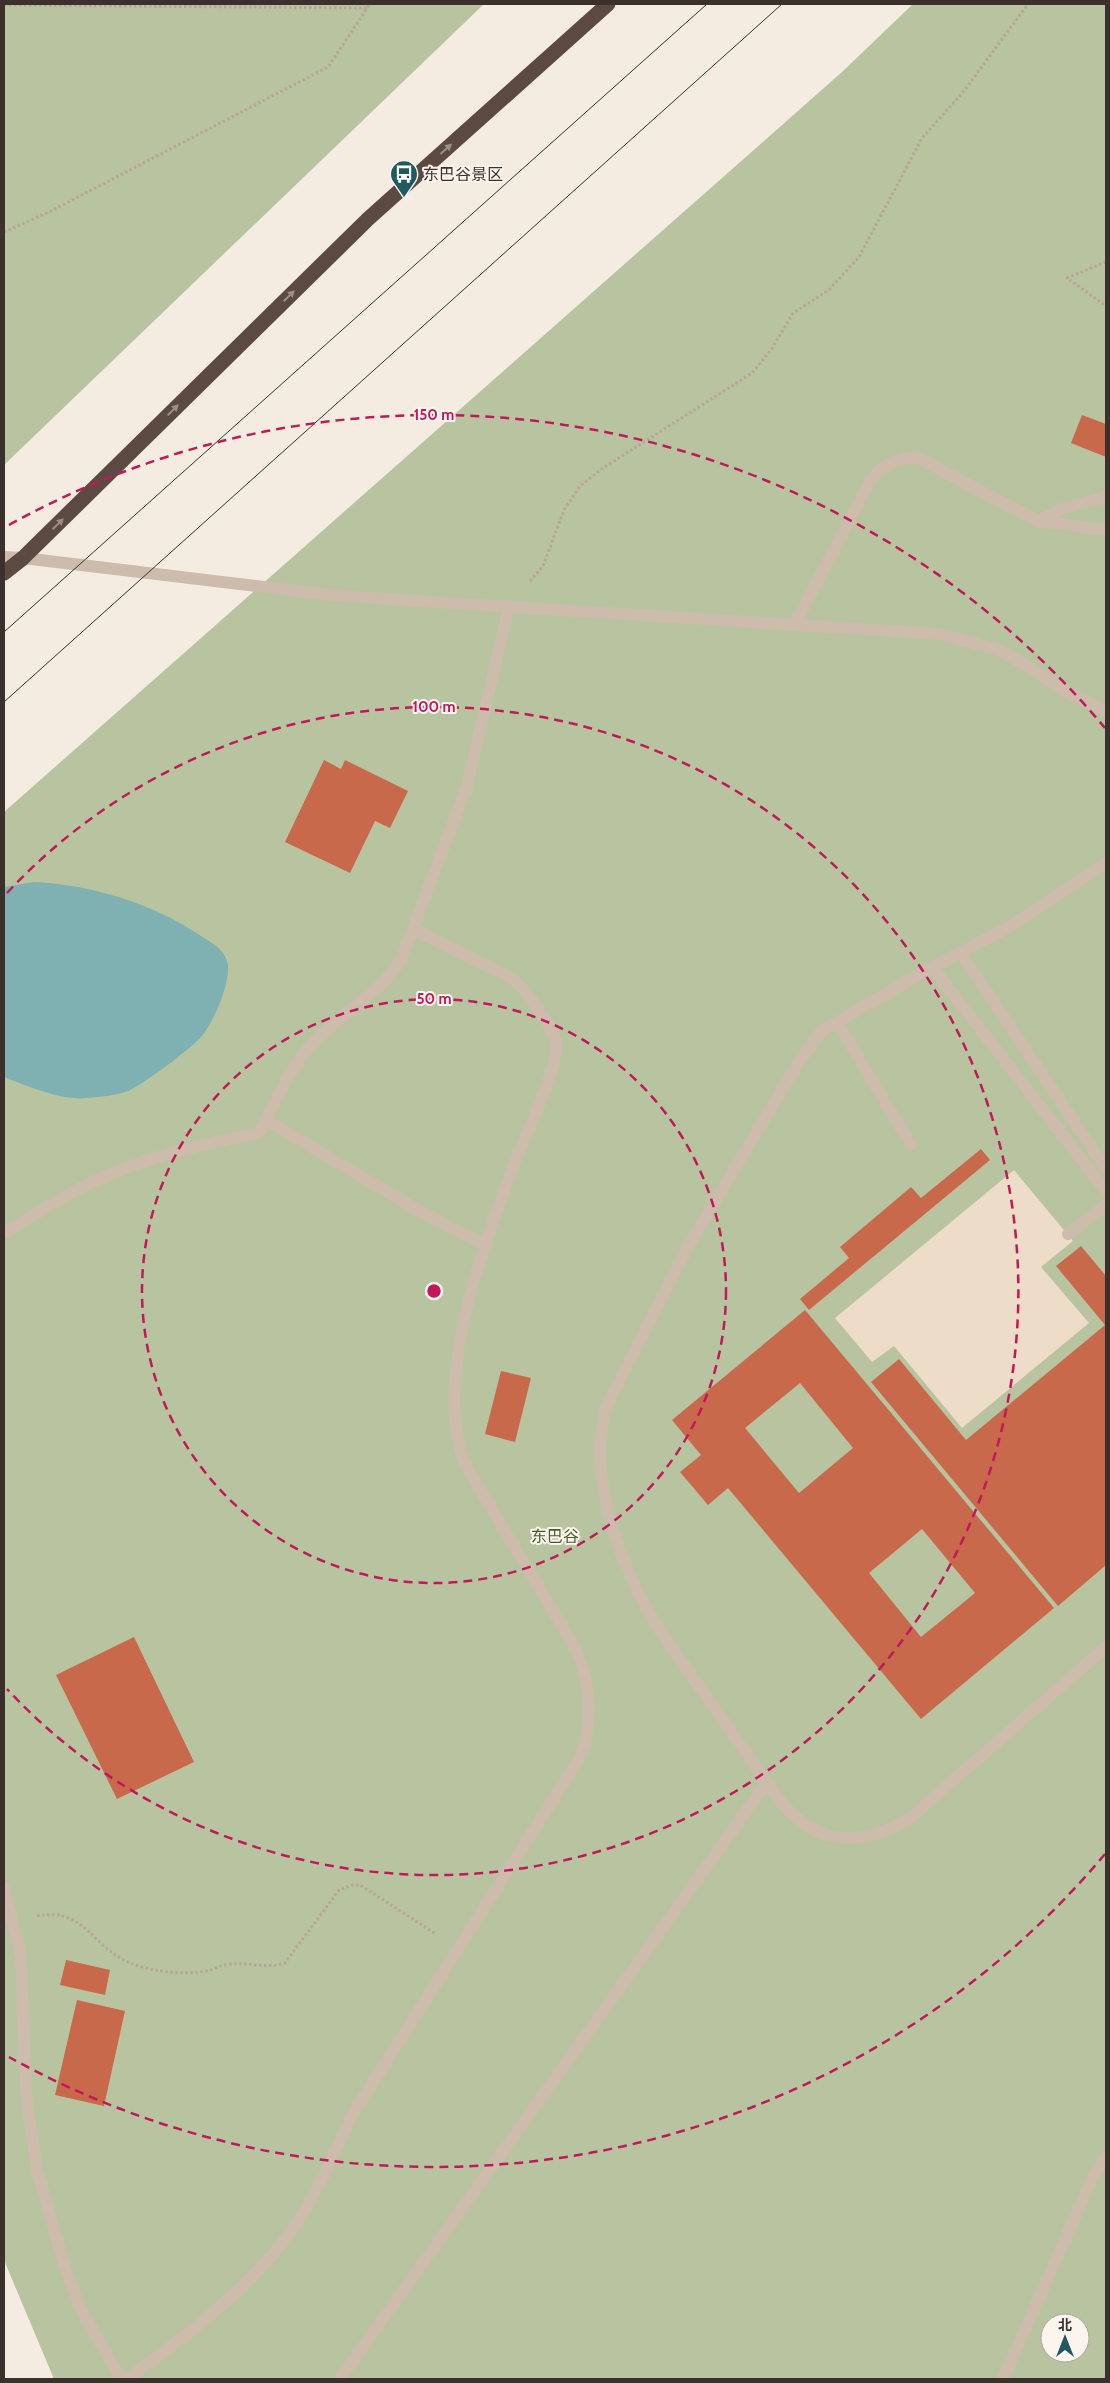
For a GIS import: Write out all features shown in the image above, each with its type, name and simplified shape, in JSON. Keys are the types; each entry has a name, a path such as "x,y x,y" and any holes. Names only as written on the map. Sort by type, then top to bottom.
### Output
{"highway":[{"path":"4,573 23,558 368,219 608,4"}],"street":[{"path":"795,624 868,483 876,472 899,458 916,457 1038,521 1106,530"},
{"path":"1038,521 1065,508 1106,497"},
{"path":"4,557 340,596 940,634 996,649 1030,667 1062,690 1106,712"},
{"path":"4,1233 78,1190 127,1169 177,1151 259,1133 290,1075 306,1051 327,1030 383,983 401,960 467,786 509,606"},
{"path":"1106,863 1009,927 932,967 822,1031 800,1060 690,1242 604,1411 600,1443 601,1475 608,1512 619,1548 637,1591 660,1632 784,1806 806,1826 820,1833 854,1839 873,1837 892,1830 908,1819 1106,1647"},
{"path":"126,2379 184,2338 227,2300 280,2246 307,2205 331,2162 351,2117 579,1759 586,1742 590,1723 590,1705 583,1667 576,1649 463,1461 456,1439 453,1399 456,1362 474,1284 513,1166 551,1076 557,1041 539,1010 513,978 413,929"},
{"path":"965,959 1106,1169"},
{"path":"932,967 1106,1191"},
{"path":"837,1022 911,1145"},
{"path":"266,1120 416,1209 486,1246"},
{"path":"1068,1234 1106,1205"},
{"path":"340,2379 767,1782"},
{"path":"4,1887 21,1957 26,2096 37,2170 63,2261 80,2308 121,2379"},
{"path":"1003,2379 1091,2181 1106,2157"}],"path":[{"path":"4,232 51,211 328,67 370,4"},
{"path":"509,606 543,566 564,510 580,486 603,468 752,373 771,350 793,312 829,290 849,269 859,257 922,138 964,90 1028,4"},
{"path":"4,5 368,8"},
{"path":"1106,262 1067,278 1106,306"},
{"path":"12,1920 44,1914 62,1914 77,1921 117,1956 130,1963 158,1971 208,1971 229,1964 272,1967 285,1963 339,1890 352,1884 360,1884 458,1949"}],"green space":[{"path":"4,4 484,4 4,465"},
{"name":"东巴谷","path":"913,4 1106,4 1106,2379 54,2379 4,2260 4,812 842,72"}],"shaded area":[{"path":"1014,1170 1073,1241 1041,1267 1089,1323 962,1428 894,1346 872,1362 835,1318"}],"water":[{"path":"34,882 78,887 142,905 182,924 216,946 225,956 228,969 225,989 206,1031 177,1058 128,1091 97,1097 67,1097 45,1092 4,1077 4,887"}],"building":[{"path":"1082,415 1106,424 1106,457 1071,443"},
{"path":"324,760 341,769 345,760 408,791 390,828 375,821 350,873 285,842"},
{"path":"981,1149 990,1160 809,1310 800,1299 849,1258 840,1247 911,1187 921,1198"},
{"path":"1081,1246 1106,1276 1106,1565 1058,1606 871,1382 899,1359 966,1440 1105,1325 1056,1266"},
{"path":"805,1310 1054,1608 921,1719 728,1488 708,1505 680,1472 701,1455 672,1420","holes":["800,1383 853,1448 799,1493 745,1428","922,1529 975,1593 921,1637 869,1573"]},
{"path":"501,1371 531,1378 515,1442 485,1434"},
{"path":"134,1637 194,1762 117,1799 56,1675"},
{"path":"66,1960 110,1970 105,1995 60,1985"},
{"path":"77,2000 125,2011 104,2106 55,2095"}],"tram line":[{"path":"4,632 707,4"},
{"path":"4,702 782,4"}],"place":[{"name":"东巴谷景区","path":"404,198"}]}
